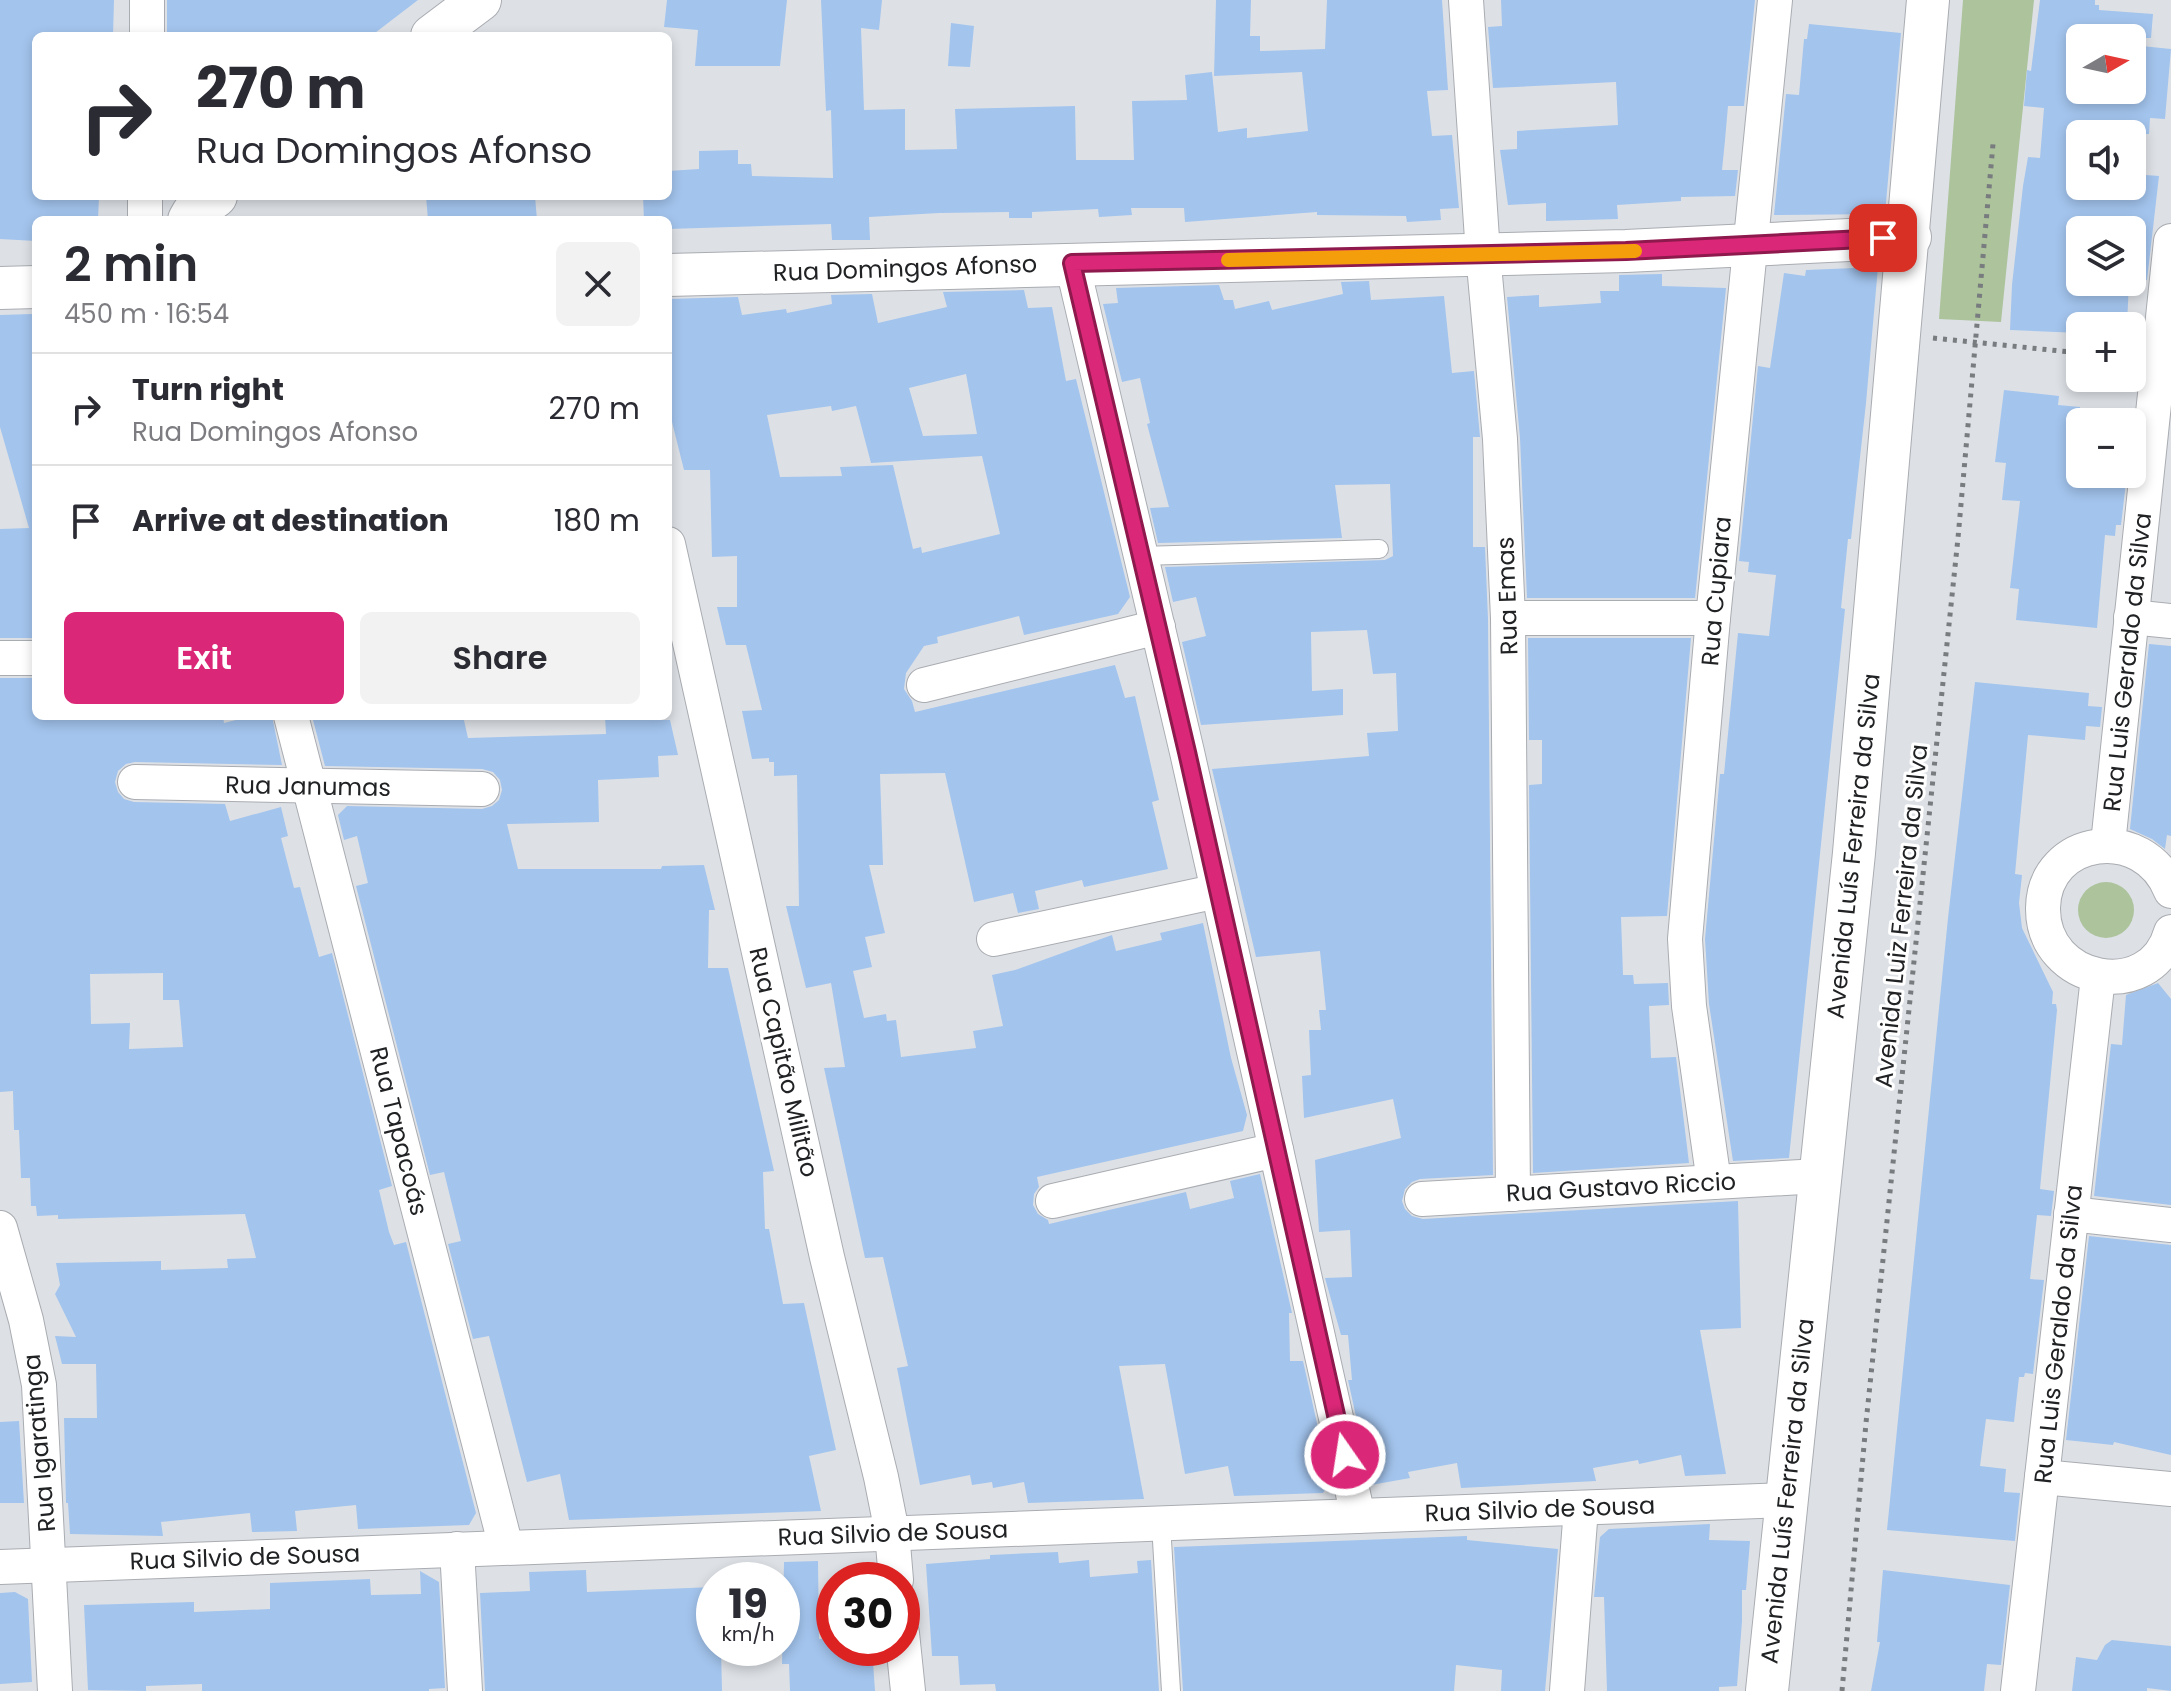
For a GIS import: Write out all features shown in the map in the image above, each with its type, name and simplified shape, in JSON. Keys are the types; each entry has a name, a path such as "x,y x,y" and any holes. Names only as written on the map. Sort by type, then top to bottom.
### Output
{"street":[{"path":"147,0 147,32"},
{"path":"437,32 480,0"},
{"name":"Rua Emas","path":"1466,0 1483,254 1500,439 1508,618 1513,1194"},
{"name":"Rua Cupiara","path":"1714,1182 1689,1006 1685,939 1713,618 1775,0"},
{"name":"Avenida Luís Ferreira da Silva","path":"1767,1691 1854,853 1910,237 1928,0"},
{"path":"191,216 211,200"},
{"name":"Rua Domingos Afonso","path":"672,275 1483,254 1910,237"},
{"name":"Rua Luis Geraldo da Silva","path":"2108,844 2171,241"},
{"path":"1072,263 1158,627 1358,1516"},
{"path":"0,288 32,287"},
{"name":"Rua Capitão Militão","path":"672,562 827,1257 881,1477 894,1562"},
{"path":"2131,617 2171,621"},
{"path":"1508,618 1713,618"},
{"path":"924,685 1158,627"},
{"path":"0,658 32,658"},
{"name":"Rua Tapacoás","path":"292,720 506,1547"},
{"name":"Rua Janumas","path":"135,782 482,789"},
{"path":"2171,891 2165,876 2150,859 2130,848 2108,844 2089,847 2064,863 2047,886 2043,906 2048,934 2063,959 2079,970 2098,977 2119,977 2139,970 2156,958 2171,932"},
{"path":"994,939 1218,891"},
{"name":"Rua Luis Geraldo da Silva","path":"2018,1691 2098,977"},
{"path":"1053,1201 1276,1150"},
{"name":"Rua Gustavo Riccio","path":"1422,1199 1819,1176"},
{"path":"2071,1214 2171,1225"},
{"name":"Rua Igaratinga","path":"0,1228 26,1320 39,1385 55,1691"},
{"path":"2042,1477 2171,1489"},
{"name":"Rua Silvio de Sousa","path":"0,1567 1785,1500"},
{"path":"1567,1691 1581,1508"},
{"path":"457,1549 465,1691"},
{"path":"905,1666 908,1691"}],"lane":[{"path":"1140,556 1379,549"},
{"path":"1161,1524 1171,1691"}],"path":[{"name":"Avenida Luiz Ferreira da Silva","path":"1842,1691 1866,1423 1953,586 1993,144"},
{"path":"1900,335 2066,352"}],"green space":[{"path":"1963,0 2034,0 2001,322 1939,319"},
{"path":"2106,882 2126,890 2134,910 2126,930 2106,938 2086,930 2078,910 2086,890"}],"building":[{"path":"0,0 114,0 113,32 32,32 32,200 99,200 98,216 32,216 32,241 0,239"},
{"path":"167,0 418,0 376,32 167,32"},
{"path":"667,0 787,0 780,66 695,66 698,30 664,27"},
{"path":"821,0 882,0 879,30 861,28 864,110 905,109 905,150 957,149 955,109 1075,106 1076,160 1134,160 1132,101 1187,100 1185,75 1212,72 1218,132 1247,128 1247,138 1308,131 1302,72 1214,76 1216,0 1251,0 1250,36 1260,36 1260,51 1325,49 1327,0 1442,0 1448,90 1427,91 1432,136 1452,135 1459,208 1440,209 1441,220 1407,222 1406,216 1317,215 1317,212 1185,222 1184,208 1131,208 1132,215 1099,217 1098,209 1032,212 1032,218 1009,218 1009,212 939,213 869,217 870,240 832,240 831,224 672,229 672,216 644,216 643,200 672,200 672,171 699,169 699,151 738,150 738,164 751,164 752,176 833,178 831,110 826,111"},
{"path":"1501,0 1755,0 1744,106 1728,106 1722,170 1738,170 1735,196 1681,197 1681,201 1617,205 1618,219 1546,221 1546,203 1508,205 1500,150 1517,149 1517,131 1618,125 1616,82 1493,88 1488,27 1502,26"},
{"path":"2040,0 2095,0 2099,10 2153,14 2151,38 2146,38 2146,24 2066,24 2066,104 2146,104 2146,46 2171,49 2165,119 2150,118 2149,134 2146,134 2146,120 2066,120 2066,200 2146,200 2146,175 2159,176 2147,280 2146,216 2066,216 2066,296 2128,296 2128,312 2066,312 2066,332 2010,330 2012,285 2028,157 2040,158 2044,108 2024,106 2027,70 2031,71"},
{"path":"951,23 974,26 970,67 948,66"},
{"path":"1809,24 1901,33 1885,214 1774,215 1786,94 1799,95 1804,39 1807,39"},
{"path":"426,200 535,200 537,216 428,216"},
{"path":"1878,267 1866,403 1841,608 1845,609 1789,1158 1733,1161 1709,1004 1705,939 1720,774 1724,774 1738,633 1769,636 1776,575 1748,572 1749,562 1739,561 1758,366 1770,368 1784,273 1805,276 1806,270"},
{"path":"1662,274 1662,286 1726,288 1695,598 1527,598 1520,438 1507,297 1539,295 1539,307 1601,303 1600,291 1619,291 1619,275"},
{"path":"1369,281 1371,300 1444,296 1452,373 1474,371 1480,437 1473,437 1473,547 1485,547 1488,619 1493,1175 1420,1179 1405,1189 1402,1201 1412,1216 1423,1219 1738,1201 1741,1328 1700,1330 1726,1474 1685,1476 1681,1455 1639,1464 1638,1460 1593,1468 1596,1481 1461,1488 1457,1463 1408,1472 1410,1478 1371,1485 1348,1380 1352,1380 1348,1335 1341,1335 1325,1278 1352,1277 1350,1230 1319,1232 1315,1160 1401,1138 1393,1099 1304,1118 1302,1076 1311,1075 1309,1030 1321,1030 1319,1010 1326,1010 1320,951 1256,957 1212,769 1369,756 1367,733 1398,731 1396,673 1373,674 1367,630 1311,632 1312,691 1343,689 1343,715 1201,725 1182,642 1206,636 1196,597 1173,602 1165,567 1385,560 1393,556 1390,484 1335,485 1342,538 1158,543 1150,508 1169,507 1147,424 1150,423 1140,378 1122,382 1103,304 1118,303 1116,288 1219,285 1224,300 1233,300 1235,309 1269,301 1272,310 1343,294 1341,282"},
{"path":"1024,290 1028,308 1052,307 1066,381 1076,379 1130,597 1118,614 1024,635 1019,616 937,637 938,643 924,646 906,673 904,689 915,712 1115,665 1125,698 1135,696 1159,800 1152,802 1168,869 1084,887 1082,880 1035,891 1039,909 1018,913 1013,893 974,902 945,773 880,774 883,865 869,865 885,933 865,937 872,967 853,971 864,1018 886,1014 887,1021 896,1020 901,1057 976,1048 973,1031 1003,1026 992,975 1015,970 1112,935 1116,951 1162,940 1160,933 1203,923 1231,1058 1247,1115 1243,1131 1037,1177 1039,1187 1034,1194 1033,1205 1049,1224 1186,1192 1190,1209 1234,1198 1230,1181 1260,1174 1292,1313 1289,1313 1290,1361 1303,1361 1330,1481 1323,1493 1234,1496 1228,1466 1185,1474 1165,1364 1119,1366 1144,1499 1028,1503 1024,1482 993,1488 992,1482 972,1485 970,1475 920,1485 897,1368 908,1366 883,1257 865,1258 824,1068 845,1067 831,983 806,988 786,906 799,906 797,775 774,776 774,762 769,762 769,758 752,759 742,711 762,710 746,645 726,645 717,607 737,607 737,556 712,557 710,470 684,470 672,422 672,299 738,297 742,315 786,309 787,313 832,304 831,295 872,294 878,323 947,307 943,292","holes":["966,374 977,434 923,436 909,388","831,406 832,411 856,406 871,463 982,456 1000,534 922,553 921,547 913,549 893,465 840,467 842,476 780,477 767,415"]},
{"path":"32,314 32,638 0,638 0,529 29,528 0,427 0,315"},
{"path":"2004,390 2059,396 2058,405 2080,407 2066,408 2066,488 2125,488 2121,525 2116,525 2115,536 2105,535 2097,628 2016,620 2019,589 2010,588 2020,501 2002,500 2006,463 1995,462"},
{"path":"1528,638 1691,638 1667,916 1621,917 1623,975 1633,975 1634,984 1668,983 1669,1005 1649,1006 1651,1058 1676,1057 1689,1163 1533,1173 1529,785 1542,784 1542,740 1529,740"},
{"path":"2149,644 2171,646 2171,836 2167,835 2165,849 2130,829"},
{"path":"0,678 32,678 32,720 224,720 224,723 273,720 282,765 135,762 126,764 118,771 115,782 124,799 134,802 225,804 230,821 281,807 288,836 281,838 294,888 300,887 319,957 332,953 392,1186 379,1190 389,1232 394,1245 406,1242 476,1513 469,1525 358,1529 356,1505 295,1511 297,1531 252,1532 250,1513 161,1522 163,1536 70,1534 64,1418 97,1418 96,1364 62,1364 55,1336 76,1337 55,1294 60,1285 56,1263 161,1261 161,1270 228,1268 227,1259 256,1258 245,1214 58,1219 58,1215 37,1216 36,1206 31,1206 30,1178 21,1178 19,1130 14,1130 13,1091 0,1092","holes":["163,973 163,1000 179,1000 183,1047 129,1049 130,1023 91,1024 90,974"]},
{"path":"1975,682 2089,693 2088,706 2102,707 2100,727 2086,726 2085,740 2028,735 2015,874 2022,875 2019,903 2022,928 2053,992 2052,1004 2056,1004 2057,1010 2040,1189 2054,1191 2051,1216 2037,1215 2030,1279 2044,1280 2033,1374 2025,1373 2024,1377 2019,1377 2014,1422 1986,1419 1980,1466 2006,1469 2004,1492 2020,1493 2015,1541 1887,1530 1948,918"},
{"path":"313,720 464,720 468,738 606,734 605,720 670,720 678,755 658,756 659,777 598,780 599,822 507,824 518,869 661,869 662,866 704,865 715,910 709,910 708,968 728,968 774,1171 763,1172 765,1229 769,1229 783,1304 804,1303 836,1450 809,1456 821,1511 569,1520 560,1474 527,1482 489,1336 473,1339 448,1244 461,1241 444,1172 430,1175 356,886 368,883 357,836 344,840 338,815 347,806 482,809 499,800 502,790 500,780 493,772 482,769 325,766"},
{"path":"2158,983 2171,999 2171,1205 2094,1196 2111,1044 2122,1045 2126,995"},
{"path":"2089,1236 2171,1245 2171,1455 2114,1442 2113,1445 2066,1440"},
{"path":"19,1421 24,1503 0,1503 0,1422"},
{"path":"1710,1524 1709,1540 1750,1541 1746,1590 1742,1590 1737,1686 1719,1687 1719,1691 1607,1691 1604,1597 1594,1597 1600,1537 1609,1529"},
{"path":"1467,1536 1467,1540 1558,1549 1545,1691 1501,1691 1502,1670 1456,1665 1454,1691 1183,1691 1174,1547"},
{"path":"1058,1552 1059,1563 1089,1560 1090,1577 1138,1573 1137,1561 1151,1560 1159,1691 996,1691 995,1684 960,1685 958,1656 932,1656 926,1564 990,1559 990,1555"},
{"path":"818,1561 816,1666 873,1666 875,1691 790,1691 789,1666 800,1666 800,1562 784,1562"},
{"path":"586,1570 587,1592 696,1588 696,1666 721,1666 722,1691 485,1691 480,1593 530,1591 529,1572"},
{"path":"1883,1570 2010,1585 2001,1665 1987,1664 1984,1691 1871,1691 1880,1642 1877,1642"},
{"path":"420,1571 439,1582 445,1688 429,1691 202,1691 202,1684 146,1686 146,1691 88,1690 84,1605 194,1602 194,1612 270,1609 270,1583 370,1579 371,1595 421,1594"},
{"path":"15,1592 28,1599 32,1682 0,1684 0,1593"},
{"path":"2112,1640 2171,1646 2171,1691 2147,1688 2147,1691 2072,1691 2076,1657 2097,1660 2105,1645"}],"slow traffic":[{"path":"1228,260 1635,251"}],"route":[{"path":"1345,1455 1187,752 1072,263 1626,251 1883,238"}]}
